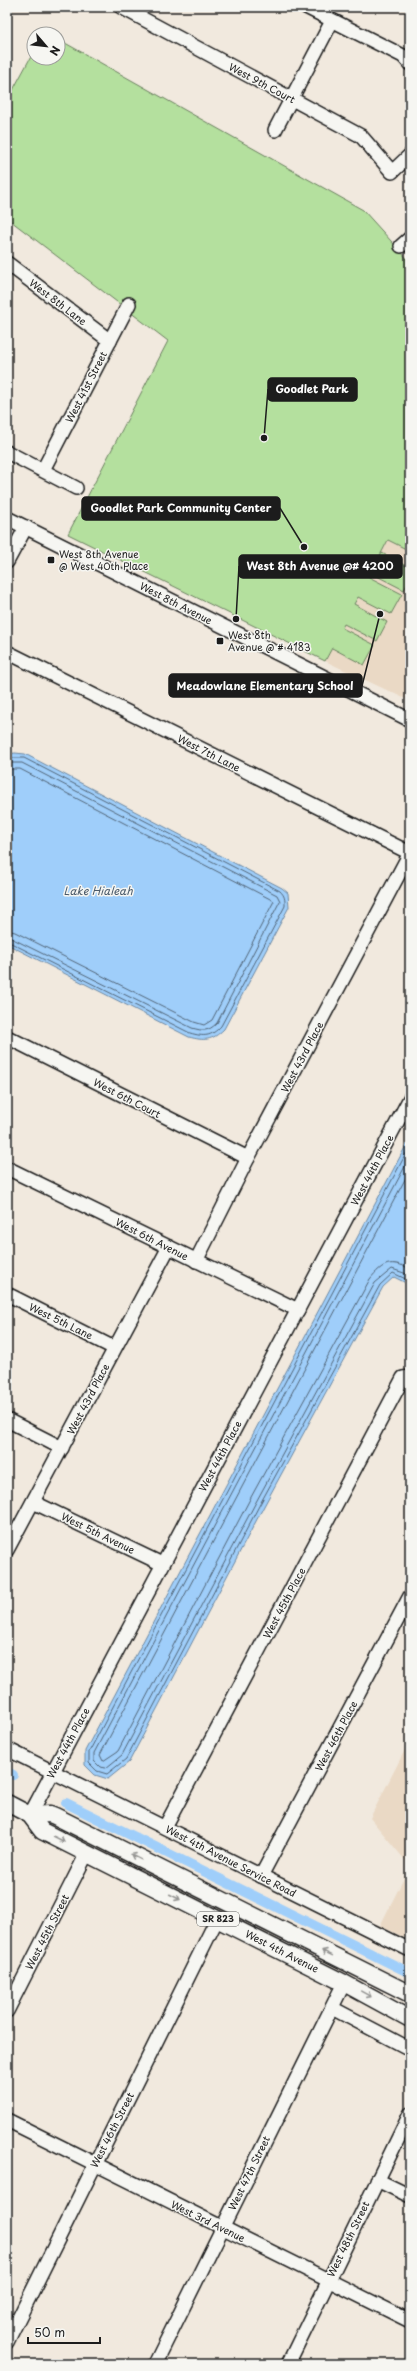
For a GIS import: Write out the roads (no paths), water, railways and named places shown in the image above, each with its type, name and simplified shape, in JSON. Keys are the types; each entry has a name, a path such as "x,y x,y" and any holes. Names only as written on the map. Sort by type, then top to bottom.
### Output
{"main road":[{"name":"West 4th Avenue","path":"7,1803 30,1815 42,1831 344,1983 410,2019"},
{"name":"West 4th Avenue","path":"30,1815 50,1814 55,1816 410,1994"},
{"path":"217,1919 232,1911 246,1912"},
{"path":"344,1983 361,1975 375,1976"}],"street":[{"name":"West 9th Court","path":"121,7 137,11 361,136 392,172 410,155"},
{"path":"306,7 403,56 410,64"},
{"path":"274,130 332,21"},
{"name":"West 8th Lane","path":"7,263 110,341"},
{"name":"West 41st Street","path":"43,470 129,304"},
{"path":"7,452 76,488"},
{"name":"West 8th Avenue","path":"7,518 410,720"},
{"path":"7,562 26,527"},
{"name":"West 7th Lane","path":"7,652 410,853"},
{"name":"West 43rd Place","path":"196,1261 248,1158 410,853"},
{"name":"West 6th Court","path":"7,1038 248,1158"},
{"name":"West 44th Place","path":"30,1815 410,1098"},
{"name":"West 6th Avenue","path":"7,1168 298,1310"},
{"name":"West 43rd Place","path":"7,1550 169,1247"},
{"name":"West 5th Lane","path":"7,1294 114,1348"},
{"name":"West 45th Place","path":"165,1827 406,1378"},
{"path":"7,1420 62,1448"},
{"name":"West 5th Avenue","path":"33,1502 162,1564"},
{"name":"West 46th Place","path":"262,1876 410,1596"},
{"path":"7,1749 52,1772"},
{"name":"West 4th Avenue Service Road","path":"52,1772 410,1950"},
{"name":"West 45th Street","path":"7,2012 87,1853"},
{"name":"West 46th Street","path":"7,2342 94,2164 217,1919"},
{"name":"West 47th Street","path":"155,2364 344,1983"},
{"path":"332,2008 410,2049"},
{"name":"West 48th Street","path":"288,2364 410,2114"},
{"name":"West 3rd Avenue","path":"7,2120 410,2321"},
{"path":"377,2180 410,2196"}],"water":[{"name":"Lake Hialeah","path":"7,754 25,754 282,888 288,893 289,907 224,1029 216,1036 208,1039 189,1037 7,944"},
{"path":"410,1138 410,1285 394,1277 383,1287 264,1506 129,1762 108,1779 95,1775 85,1765 85,1751"}],"waterway":[{"path":"7,1772 13,1775"},
{"path":"66,1803 410,1973"}],"place":[{"name":"Goodlet Park","path":"264,438"},
{"name":"Goodlet Park Community Center","path":"304,547"},
{"name":"West 8th Avenue @ West 40th Place","path":"51,560"},
{"name":"Meadowlane Elementary School","path":"380,614"},
{"name":"West 8th Avenue @# 4200","path":"236,619"},
{"name":"West 8th Avenue @ # 4183","path":"220,641"}]}
